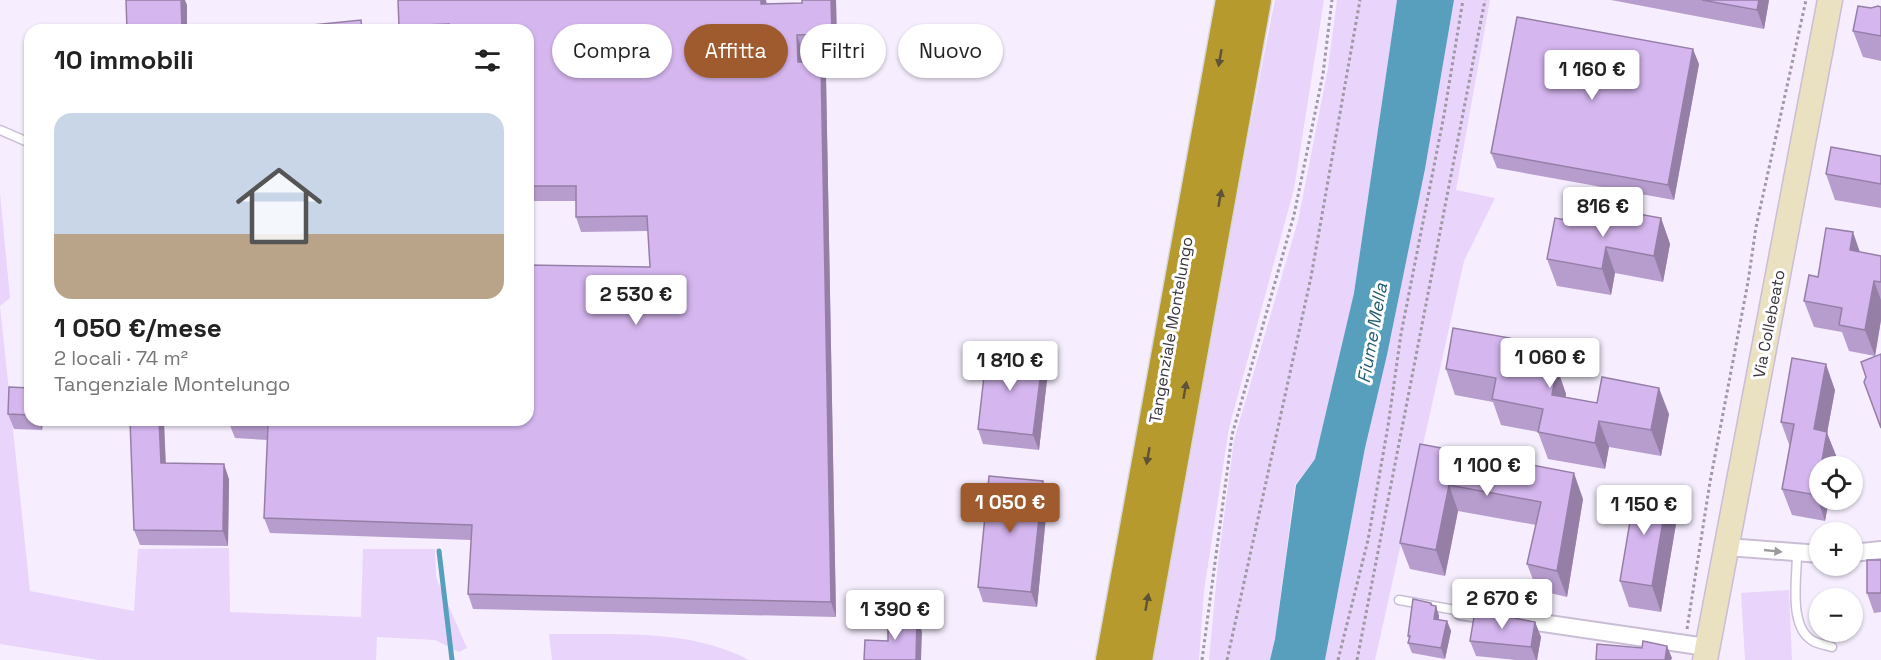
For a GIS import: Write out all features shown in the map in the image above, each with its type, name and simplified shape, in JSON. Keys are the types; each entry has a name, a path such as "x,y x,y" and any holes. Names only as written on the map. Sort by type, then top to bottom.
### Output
{"highway":[{"name":"Tangenziale Montelungo","path":"1111,660 1231,0"},
{"name":"Tangenziale Montelungo","path":"1137,660 1256,0"}],"street":[{"name":"Via Collebeato","path":"1699,651 1727,547 1830,0"},
{"path":"1727,547 1809,554"},
{"path":"1863,552 1881,550"},
{"path":"1461,611 1699,651"}],"lane":[{"path":"0,130 24,140"},
{"path":"1797,554 1796,607 1801,629 1813,641 1832,647"},
{"path":"1399,600 1461,611"}],"path":[{"path":"1202,660 1232,435 1294,215 1323,74 1332,0"},
{"path":"1227,660 1311,277 1360,0"},
{"path":"1338,660 1368,540 1401,334 1444,115 1463,0"},
{"path":"1357,660 1485,0"},
{"path":"1699,651 1695,573 1756,227 1806,0"}],"shaded area":[{"path":"1275,0 1324,0 1294,189 1229,428 1204,591 1199,660 1151,660 1243,165"},
{"path":"1337,0 1397,0 1354,293 1315,459 1295,485 1275,639 1270,660 1209,660 1218,563 1234,440 1298,221 1328,68"},
{"path":"1454,0 1490,0 1456,190 1495,198 1464,261 1375,660 1325,660 1365,448 1387,355 1425,169"},
{"path":"0,193 10,298 0,306"},
{"path":"0,306 30,591 134,611 138,549 229,548 230,612 361,617 363,549 435,549 436,577 467,648 459,652 435,640 377,637 376,660 99,660 0,644"},
{"path":"1789,590 1792,660 1745,660 1741,593"},
{"path":"549,634 626,634 677,638 726,650 749,660 552,660"}],"water":[{"name":"Fiume Mella","path":"1397,0 1454,0 1425,169 1387,355 1365,448 1325,660 1270,660 1275,639 1296,485 1315,459 1354,293"}],"building":[{"path":"126,0 181,0 182,24 127,24"},
{"path":"398,0 761,0 761,4 831,0 832,24 800,24 800,35 797,35 800,78 821,78 831,602 468,594 472,525 264,518 268,426 534,426 534,265 650,267 647,216 576,217 576,186 534,186 534,24 399,24"},
{"path":"1702,0 1759,0 1757,10"},
{"path":"1858,6 1881,7 1881,36 1853,31"},
{"path":"1517,17 1693,49 1668,185 1491,153"},
{"path":"361,20 361,24 322,24"},
{"path":"1831,147 1881,156 1881,184 1826,174"},
{"path":"1605,208 1661,218 1654,256 1606,247 1602,269 1547,259 1555,218 1602,226"},
{"path":"1826,228 1853,232 1850,250 1881,256 1881,282 1874,281 1865,330 1839,325 1842,308 1804,301 1809,275 1818,277"},
{"path":"1453,328 1510,338 1506,359 1557,368 1552,395 1597,403 1602,377 1659,388 1651,430 1599,421 1595,443 1538,432 1543,409 1492,399 1496,378 1446,369"},
{"path":"987,350 1043,356 1033,435 978,429"},
{"path":"1881,354 1881,428 1864,382 1866,377 1861,362"},
{"path":"1792,358 1826,364 1814,429 1827,432 1823,456 1809,456 1809,494 1782,489 1794,424 1781,422"},
{"path":"9,387 24,388 24,415 8,414"},
{"path":"130,426 159,426 161,463 224,464 223,531 134,530"},
{"path":"1420,444 1574,473 1557,571 1527,564 1541,502 1449,485 1436,550 1400,543"},
{"path":"989,476 1043,481 1031,592 978,587"},
{"path":"1636,486 1668,492 1652,586 1620,581"},
{"path":"1867,560 1881,560 1881,593 1867,593"},
{"path":"1413,599 1436,606 1434,619 1447,621 1441,648 1408,643"},
{"path":"1475,611 1535,622 1531,647 1470,641"},
{"path":"888,616 917,617 916,660 864,660 865,640 888,641"},
{"path":"1643,641 1667,646 1665,660 1596,660 1597,644 1642,648"}],"waterway":[{"path":"439,551 452,660"}]}
